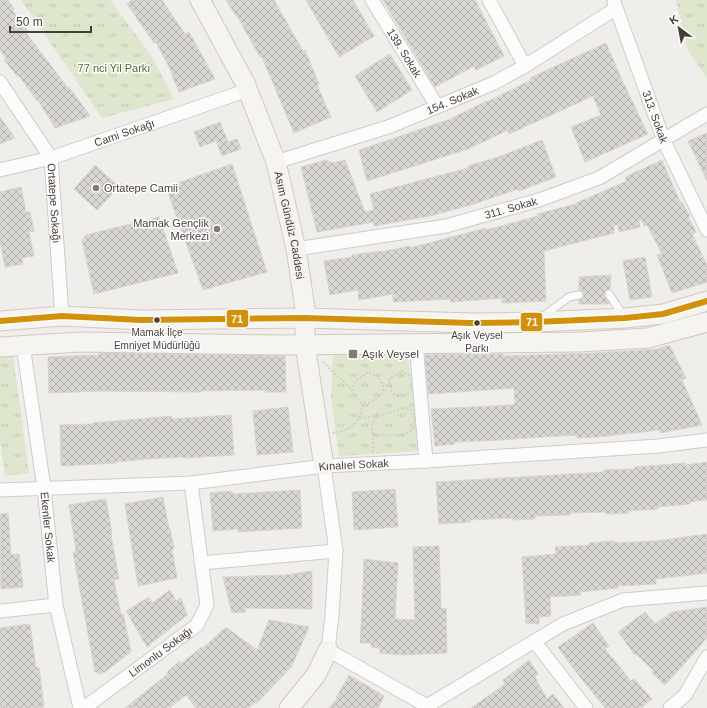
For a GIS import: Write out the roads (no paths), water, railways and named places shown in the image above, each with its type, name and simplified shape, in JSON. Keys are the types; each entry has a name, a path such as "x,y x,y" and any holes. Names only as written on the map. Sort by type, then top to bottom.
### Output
{"main road":[{"name":"Asım Gündüz Caddesi","path":"200,0 248,90 276,162 296,248 306,308 305,345 324,466"},
{"path":"0,321 62,316 141,320 305,318 472,323 536,322 625,318 663,314 707,301"},
{"path":"0,347 80,342 305,345 580,342 648,338 707,322"},
{"path":"289,708 316,675 328,650"}],"street":[{"name":"139. Sokak","path":"372,0 437,106"},
{"path":"489,0 525,66"},
{"name":"154. Sokak","path":"276,162 391,126 494,83 525,66 614,4"},
{"name":"313. Sokak","path":"614,4 664,141 707,230"},
{"name":"Ortatepe Sokağı","path":"0,82 51,158 62,316"},
{"name":"Cami Sokağı","path":"0,170 51,158 248,90"},
{"name":"311. Sokak","path":"296,248 446,226 539,200 600,178 707,114"},
{"path":"416,343 426,461"},
{"name":"Ekenler Sokak","path":"23,345 44,488 56,605 80,708"},
{"name":"Kınalıel Sokak","path":"0,490 191,483 324,466 658,446 707,440"},
{"path":"324,466 336,551 328,650 428,707 563,624 623,600 707,593"},
{"name":"Limonlu Sokağı","path":"84,708 197,625 207,605 191,483"},
{"path":"201,563 336,551"},
{"path":"0,611 56,605"},
{"path":"534,641 586,708"},
{"path":"670,708 684,695 707,658"}],"lane":[{"path":"610,294 625,318"},
{"path":"536,322 569,297 579,295"}],"place":[{"name":"Ortatepe Camii","path":"96,188"},
{"name":"Mamak Gençlik Merkezi","path":"217,229"},
{"name":"Mamak İlçe Emniyet Müdürlüğü","path":"157,320"},
{"name":"Aşık Veysel Parkı","path":"477,323"},
{"name":"Aşık Veysel","path":"353,354"}],"park label":[{"name":"77 nci Yil Parkı","path":"114,68"}]}
